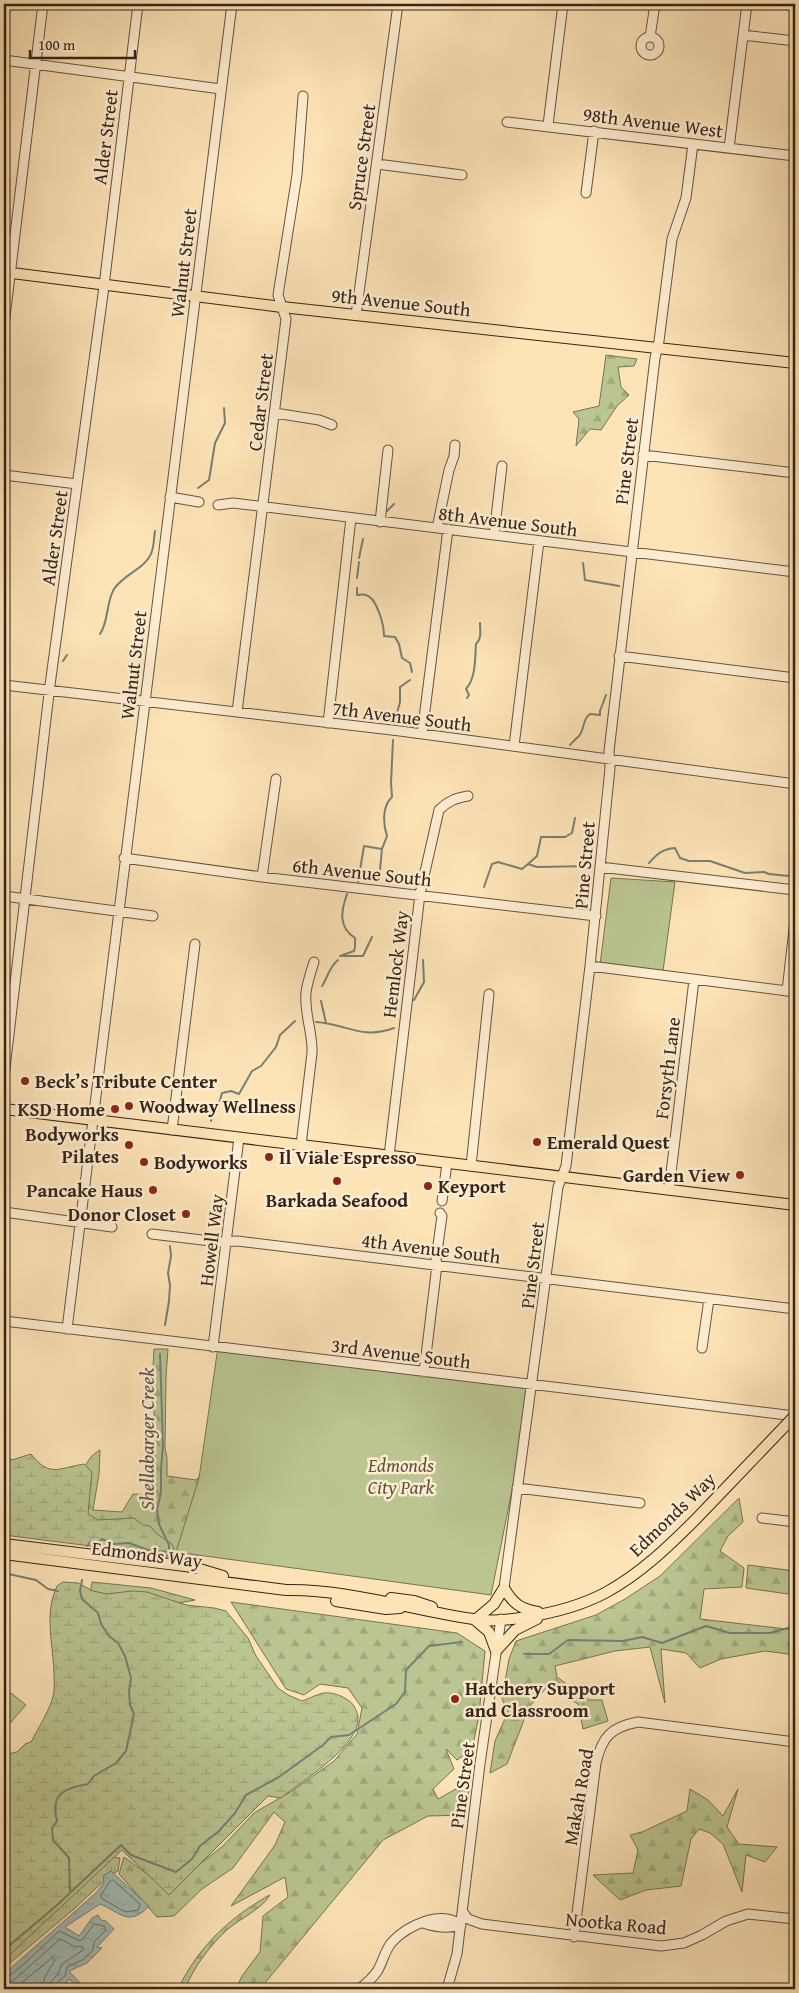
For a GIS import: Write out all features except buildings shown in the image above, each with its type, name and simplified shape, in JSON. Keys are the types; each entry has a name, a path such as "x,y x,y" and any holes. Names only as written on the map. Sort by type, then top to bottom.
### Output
{"main road":[{"name":"9th Avenue South","path":"7,273 282,307 795,363"},
{"path":"4,1109 795,1205"},
{"name":"Edmonds Way","path":"4,1554 286,1590 301,1596 386,1609 407,1608 475,1620 547,1614 572,1607 605,1593 639,1571 664,1551 795,1416"},
{"path":"4,1544 193,1568 219,1575"},
{"path":"4,1549 414,1601 458,1616"},
{"path":"504,1588 515,1604 523,1609 547,1614 515,1630 496,1651 489,1632 475,1620 494,1604 504,1588"}],"street":[{"path":"4,325 7,273 43,4"},
{"name":"Alder Street","path":"4,1077 50,690 104,285 138,4"},
{"name":"Walnut Street","path":"67,1329 119,912 124,858 146,702 232,4"},
{"name":"Spruce Street","path":"356,315 398,4"},
{"path":"548,125 563,4"},
{"path":"650,37 655,4"},
{"path":"729,148 747,4"},
{"path":"743,35 795,41"},
{"path":"4,60 221,89"},
{"name":"Cedar Street","path":"236,712 286,319 278,295 297,175 303,96"},
{"name":"98th Avenue West","path":"507,122 548,125 795,156"},
{"path":"586,193 594,131"},
{"name":"Pine Street","path":"504,1588 558,1187 567,1158 596,916 619,656 643,455 672,239 686,198 692,144"},
{"path":"377,164 462,175"},
{"path":"275,413 319,420 332,425"},
{"path":"437,528 449,470 454,456 454,445"},
{"path":"380,522 388,450"},
{"path":"643,455 795,473"},
{"path":"494,535 502,466"},
{"path":"4,475 77,484"},
{"path":"170,497 199,502"},
{"name":"8th Avenue South","path":"218,505 233,503 795,572"},
{"path":"328,723 351,518"},
{"path":"422,734 448,530"},
{"path":"514,746 539,541"},
{"path":"619,656 795,678"},
{"name":"7th Avenue South","path":"4,685 422,734 795,784"},
{"path":"262,877 276,779"},
{"name":"Hemlock Way","path":"389,1156 420,894 439,810 444,804 455,798 468,796"},
{"name":"6th Avenue South","path":"124,858 262,877 596,916"},
{"path":"600,867 795,890"},
{"path":"4,896 153,916"},
{"path":"590,966 791,992 795,920"},
{"path":"172,1130 195,944"},
{"path":"301,1146 313,1040 306,992 314,962"},
{"name":"Forsyth Lane","path":"669,1190 694,980"},
{"path":"471,1166 489,994"},
{"name":"Howell Way","path":"214,1346 239,1138"},
{"path":"442,1201 447,1163"},
{"path":"4,1212 112,1227"},
{"path":"424,1372 438,1266 436,1259 442,1216 440,1213"},
{"name":"4th Avenue South","path":"152,1234 219,1242 237,1241 795,1309"},
{"path":"702,1348 709,1298"},
{"name":"3rd Avenue South","path":"4,1322 795,1416"},
{"path":"517,1488 640,1502"},
{"path":"762,1518 795,1522"},
{"name":"Pine Street","path":"447,1989 457,1954 480,1764 501,1619"},
{"name":"Makah Road","path":"574,1937 598,1753 607,1736 616,1728 638,1722 795,1742"},
{"name":"Nootka Road","path":"463,1912 468,1919 482,1924 574,1937 660,1946 684,1943 726,1921 748,1914 795,1919"},
{"path":"359,1989 367,1984 378,1970 391,1943 406,1930 423,1923 432,1926 451,1927 460,1925"}],"green space":[{"path":"606,355 637,359 634,366 618,367 621,387 629,395 617,406 601,430 590,429 576,446 579,419 573,412 599,406"},
{"path":"611,878 675,882 663,971 600,965"},
{"name":"Edmonds City Park","path":"218,1347 533,1385 491,1595 176,1552 199,1478"},
{"path":"154,1349 168,1349 165,1448 167,1476 196,1480 206,1470 197,1559 140,1555 109,1548 98,1542 91,1535 84,1505 84,1472 88,1462 100,1450 99,1474 93,1510 122,1512 133,1494 152,1495 155,1471 155,1426 152,1383"},
{"path":"31,1454 49,1469 55,1470 84,1464 92,1472 88,1514 98,1520 134,1518 143,1525 150,1526 157,1534 172,1544 177,1557 4,1535 4,1455 12,1460"},
{"path":"739,1498 743,1522 728,1536 720,1551 744,1568 742,1587 704,1589 700,1619 795,1630 795,1655 765,1651 721,1659 700,1668 686,1653 661,1649 665,1703 650,1647 615,1651 555,1666 557,1677 589,1700 602,1700 608,1721 583,1729 578,1704 548,1686 529,1707 507,1764 490,1773 495,1741 508,1712 502,1699 509,1659 516,1641 596,1615 625,1599 660,1576"},
{"path":"748,1565 795,1571 795,1595 746,1588"},
{"path":"63,1582 78,1583 93,1591 107,1594 132,1591 147,1592 186,1605 226,1611 248,1638 256,1656 278,1688 302,1701 324,1693 343,1697 354,1706 358,1716 356,1728 340,1751 281,1798 268,1796 169,1895 122,1850 4,1960 4,1755 17,1752 25,1744 31,1742 54,1694 50,1618 53,1597 57,1586"},
{"path":"92,1582 151,1588 195,1600 163,1606 90,1594"},
{"path":"231,1602 457,1633 485,1651 479,1715 472,1750 457,1760 446,1749 454,1769 433,1789 438,1799 470,1781 466,1815 428,1816 383,1840 260,1989 236,1989 242,1976 260,1952 263,1916 288,1897 285,1877 231,1906 275,1845 285,1822 274,1812 233,1868 202,1889 174,1916 157,1917 119,1874 124,1857 168,1889 223,1846 254,1813 292,1791 334,1761 357,1734 362,1708 348,1688 320,1684 304,1695 286,1689"},
{"path":"11,1693 26,1705 4,1730 4,1702"},
{"path":"690,1789 708,1800 723,1816 738,1789 727,1827 739,1844 777,1847 765,1862 746,1855 742,1892 723,1844 710,1833 699,1829 691,1839 681,1886 646,1890 620,1900 593,1875 633,1873 638,1850 630,1835 642,1832 687,1811"},
{"path":"112,1857 120,1858 118,1871 110,1875 75,1908 4,1968 4,1956"},
{"path":"270,1895 262,1905 222,1935 198,1965 185,1989 178,1989 208,1943 238,1915"}],"water":[{"path":"111,1871 149,1906 136,1916 130,1917 119,1914 100,1904 65,1927 79,1936 92,1918 98,1915 101,1920 106,1921 114,1929 97,1947 102,1948 87,1963 69,1971 82,1985 78,1989 70,1989 74,1985 70,1979 58,1989 4,1989 4,1974 97,1892 104,1882 103,1876"}],"waterway":[{"path":"198,488 209,480 215,443 225,423 224,408"},
{"path":"387,511 394,504"},
{"path":"100,634 105,623 111,594 123,579 140,567 149,557 153,549 155,531"},
{"path":"359,558 363,539"},
{"path":"357,578 359,562"},
{"path":"583,563 585,580 619,586"},
{"path":"357,588 357,595 370,597 377,606 383,625 384,636 395,637 399,644 402,658 410,663 412,672"},
{"path":"467,698 469,695 466,689 472,679 476,644 480,637 480,623"},
{"path":"63,661 67,655"},
{"path":"394,724 400,702 400,687 410,680"},
{"path":"570,745 581,733 587,716 590,714 600,715 606,695"},
{"path":"379,880 382,849 387,836 384,821 385,810 392,797 393,740"},
{"path":"528,864 537,856 541,837 565,837 572,833 575,818"},
{"path":"358,882 364,846 382,849"},
{"name":"Shellabarger Creek","path":"649,863 660,852 675,848 680,858 689,861 710,861 745,873 764,872 789,876 795,856"},
{"name":"Shellabarger Creek","path":"484,887 492,864 498,862 522,869 528,864 537,867 592,866"},
{"path":"340,956 354,951 355,947 355,938 346,929 342,918 347,894"},
{"path":"342,956 363,956 372,937"},
{"path":"322,986 338,960"},
{"name":"Shellabarger Creek","path":"414,1000 424,982 423,960"},
{"path":"321,1001 326,1023"},
{"name":"Shellabarger Creek","path":"211,1121 213,1109 219,1104 222,1093 231,1091 239,1094 252,1071 261,1066 276,1047 280,1035 295,1021"},
{"name":"Shellabarger Creek","path":"316,1022 363,1032 394,1028"},
{"name":"Shellabarger Creek","path":"165,1325 169,1301 170,1285 168,1273 171,1256 170,1246"},
{"name":"Shellabarger Creek","path":"87,1546 91,1541 99,1542 102,1539 115,1544 129,1543 148,1550 169,1552 169,1545 159,1524 157,1510 161,1492 163,1446 160,1354"},
{"path":"4,1573 36,1580 48,1589 58,1591"},
{"path":"70,1891 69,1858 53,1840 52,1828 57,1821 55,1812 57,1798 66,1790 88,1784 94,1776 116,1763 126,1751 134,1714 130,1705 129,1691 131,1678 125,1656 118,1643 109,1636 101,1624 98,1613 82,1599 80,1591 82,1580"},
{"path":"524,1654 549,1654 568,1640 623,1641 642,1637 662,1643 706,1626 730,1633 770,1633 795,1626"},
{"path":"4,1950 56,1906 121,1845 131,1855 176,1872 192,1859 200,1846 219,1831 235,1813 246,1795 279,1777 331,1737 349,1735 396,1704 405,1692 406,1670 429,1646 462,1642"}],"place":[{"name":"Beck’s Tribute Center","path":"25,1081"},
{"name":"Woodway Wellness","path":"129,1106"},
{"name":"KSD Home","path":"115,1109"},
{"name":"Emerald Quest","path":"537,1142"},
{"name":"Bodyworks Pilates","path":"129,1145"},
{"name":"Il Viale Espresso","path":"269,1157"},
{"name":"Bodyworks","path":"144,1162"},
{"name":"Garden View","path":"740,1175"},
{"name":"Barkada Seafood","path":"337,1181"},
{"name":"Keyport","path":"428,1186"},
{"name":"Pancake Haus","path":"153,1190"},
{"name":"Donor Closet","path":"186,1214"},
{"name":"Hatchery Support and Classroom","path":"455,1699"}]}
